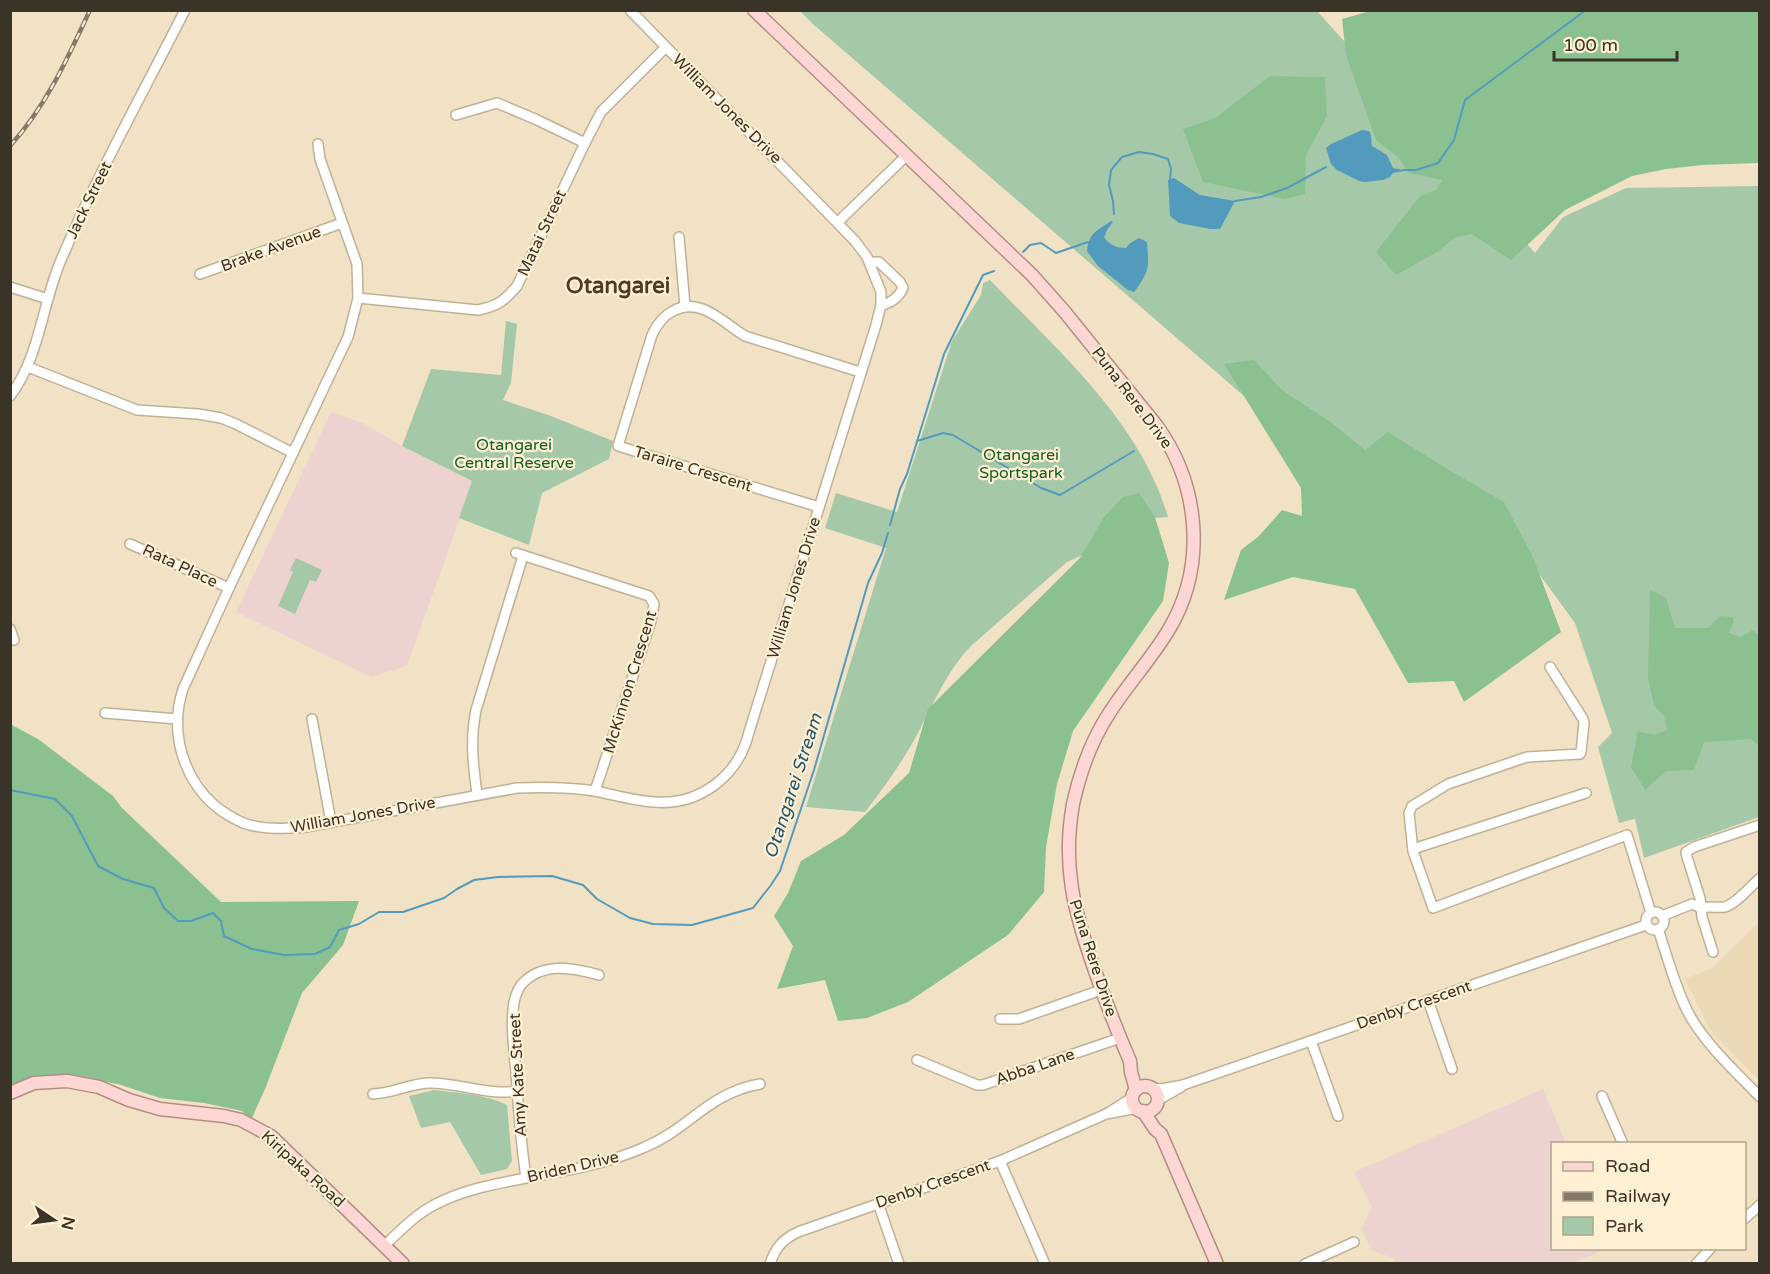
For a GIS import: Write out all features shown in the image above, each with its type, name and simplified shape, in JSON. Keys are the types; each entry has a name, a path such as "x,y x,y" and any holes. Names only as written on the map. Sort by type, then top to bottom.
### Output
{"main road":[{"name":"Puna Rere Drive","path":"754,10 1032,275 1165,436 1181,468 1190,497 1194,527 1194,550 1190,574 1179,609 1163,638 1110,712 1083,768 1074,803 1069,852 1072,896 1079,926 1142,1097 1157,1094 1161,1134"},
{"name":"Kiripaka Road","path":"10,1093 34,1083 67,1081 99,1088 160,1109 241,1120 271,1136 403,1263"},
{"path":"1142,1097 1150,1111 1157,1103"},
{"path":"1142,1097 1155,1129 1161,1134 1217,1263"}],"street":[{"name":"Jack Street","path":"10,396 27,367 59,262 185,10"},
{"name":"William Jones Drive","path":"318,144 320,159 357,264 358,298 348,337 183,689 178,704 178,738 182,757 189,772 210,801 237,821 286,828 517,788 546,786 596,791 656,803 676,802 705,792 718,784 746,747 876,325 881,305 881,292 870,262 855,241 630,10"},
{"name":"Matai Street","path":"358,298 478,310 495,306 505,300 517,286 601,112 666,47"},
{"path":"456,115 497,103 585,143"},
{"path":"838,222 906,156"},
{"name":"Brake Avenue","path":"200,274 342,223"},
{"path":"680,237 685,306 705,309 717,315 730,327 753,339 861,372"},
{"name":"William Jones Drive","path":"870,262 879,262 900,282 903,288 901,293 888,304 881,305"},
{"path":"10,288 48,299"},
{"name":"Taraire Crescent","path":"685,306 666,315 657,324 618,446 819,507"},
{"path":"27,367 137,410 198,414 221,418 293,453"},
{"name":"Rata Place","path":"130,544 229,588"},
{"name":"McKinnon Crescent","path":"477,794 472,746 475,718 520,554 649,596 654,604 651,621 596,791"},
{"path":"10,629 14,640"},
{"path":"1550,667 1583,719 1581,752 1580,754 1527,757 1448,784 1412,806 1409,813 1413,849 1434,908 1627,836 1652,913"},
{"path":"105,713 177,719"},
{"path":"312,718 331,822"},
{"path":"1413,849 1586,793"},
{"path":"1713,952 1701,917 1700,898 1686,852 1694,847 1760,825"},
{"path":"1662,916 1692,904 1701,908 1724,907 1733,904 1760,878"},
{"path":"1652,913 1662,916 1663,925 1658,929 1650,929 1646,925 1646,919 1652,913"},
{"name":"Denby Crescent","path":"770,1263 780,1244 791,1235 1000,1161 1106,1114 1115,1107 1161,1089 1183,1085 1646,925"},
{"path":"1658,929 1682,999 1690,1015 1708,1040 1760,1097"},
{"name":"Amy Kate Street","path":"526,1178 517,1091 514,1000 521,985 542,971 551,968 575,969 599,975"},
{"path":"1000,1019 1020,1019 1101,990"},
{"path":"1428,1000 1452,1070"},
{"name":"Abba Lane","path":"917,1060 977,1085 983,1085 1120,1038"},
{"path":"1311,1041 1338,1116"},
{"path":"373,1094 394,1092 427,1083 491,1091 517,1091"},
{"name":"Briden Drive","path":"384,1245 414,1218 447,1198 480,1188 597,1164 648,1146 672,1132 711,1102 743,1087 760,1084"},
{"name":"Denby Crescent","path":"1157,1103 1183,1085"},
{"path":"1602,1096 1623,1142"},
{"path":"1000,1161 1045,1263"},
{"path":"878,1203 899,1263"},
{"path":"1746,1217 1760,1205"},
{"path":"1305,1263 1354,1242"},
{"path":"1696,1263 1709,1250"}],"shaded area":[{"path":"331,412 363,423 402,446 473,482 407,666 371,677 236,612"},
{"path":"1759,922 1759,1080 1711,1031 1685,979 1712,968"},
{"path":"1543,1089 1566,1142 1551,1142 1551,1250 1604,1250 1573,1263 1396,1263 1394,1258 1372,1251 1361,1229 1372,1207 1354,1172"}],"green space":[{"path":"1374,10 1759,11 1759,163 1702,165 1632,176 1565,210 1511,260 1472,234 1456,237 1437,252 1396,275 1376,252 1420,196 1436,190 1442,180 1409,173 1398,157 1376,140 1346,55 1342,19"},
{"path":"800,11 1317,11 1535,253 1563,217 1626,188 1759,186 1759,817 1644,858 1635,819 1619,823 1598,747 1612,733 1575,623 1493,511 1266,415"},
{"path":"1270,76 1325,77 1327,116 1306,155 1305,194 1285,199 1203,182 1183,129 1215,118"},
{"name":"Otangarei Sportspark","path":"990,280 1068,360 1117,418 1138,449 1155,482 1168,517 1114,521 1085,554 1067,562 972,645 950,673 909,749 865,812 806,807 886,548 825,528 836,493 897,512 952,341 981,295 983,283"},
{"name":"Otangarei Central Reserve","path":"506,321 517,324 511,383 503,400 613,441 609,459 542,493 529,545 459,518 472,481 402,446 431,369 501,375"},
{"path":"1254,360 1282,390 1332,423 1365,450 1388,432 1504,502 1533,557 1561,632 1464,702 1454,681 1408,683 1355,589 1293,577 1224,600 1241,550 1259,536 1282,510 1302,516 1301,488 1224,364"},
{"path":"1139,493 1155,517 1169,563 1163,601 1073,731 1057,784 1046,847 1044,892 1008,935 908,1002 867,1018 838,1021 825,980 777,989 793,946 774,916 788,893 801,861 844,835 909,773 928,709 1080,558 1104,517 1123,497"},
{"path":"296,558 322,570 316,582 310,580 295,614 278,606 293,572 290,570"},
{"path":"1650,590 1666,598 1675,628 1708,628 1720,616 1732,617 1734,621 1729,633 1741,637 1753,630 1759,635 1760,747 1751,739 1704,742 1694,770 1666,771 1645,790 1631,767 1638,731 1654,735 1667,730 1664,716 1654,705 1648,678"},
{"path":"10,724 38,739 113,796 121,807 221,902 359,901 343,945 302,993 251,1120 242,1111 204,1103 160,1098 118,1084 94,1080 39,1080 11,1086"},
{"path":"434,1090 481,1096 507,1105 512,1161 507,1169 481,1175 450,1122 421,1128 409,1096"}],"water":[{"path":"1362,130 1369,131 1372,146 1387,155 1393,168 1403,171 1393,173 1383,180 1364,182 1337,170 1331,164 1326,148"},
{"path":"1174,178 1200,195 1235,201 1220,229 1179,223 1170,216 1168,180"},
{"path":"1111,221 1113,222 1104,237 1116,247 1126,248 1139,238 1147,242 1147,269 1134,292 1128,290 1098,266 1087,251 1092,236"}],"waterway":[{"name":"Otangarei Stream","path":"1403,170 1416,170 1438,163 1454,140 1465,100 1586,10"},
{"name":"Otangarei Stream","path":"1114,214 1109,185 1111,170 1122,157 1139,152 1168,159 1171,169 1170,179"},
{"name":"Otangarei Stream","path":"1235,201 1261,197 1287,188 1326,167"},
{"name":"Otangarei Stream","path":"1023,252 1030,245 1041,243 1056,253 1088,242"},
{"name":"Otangarei Stream","path":"890,525 944,354 983,275 994,271"},
{"path":"917,441 943,433 953,435 1041,488 1060,495 1134,451"},
{"name":"Otangarei Stream","path":"10,790 55,799 72,816 98,866 123,879 154,888 164,908 178,921 191,921 213,913 221,921 224,936 252,949 284,955 315,954 330,947 339,930 359,924 379,912 403,912 444,898 474,880 498,877 552,876 583,885 597,899 630,918 653,924 692,925 753,908 780,871 814,770 868,583 882,553 888,533"}],"railway":[{"path":"10,146 46,98 90,10"}],"district":[{"name":"Otangarei","path":"618,286"}]}
